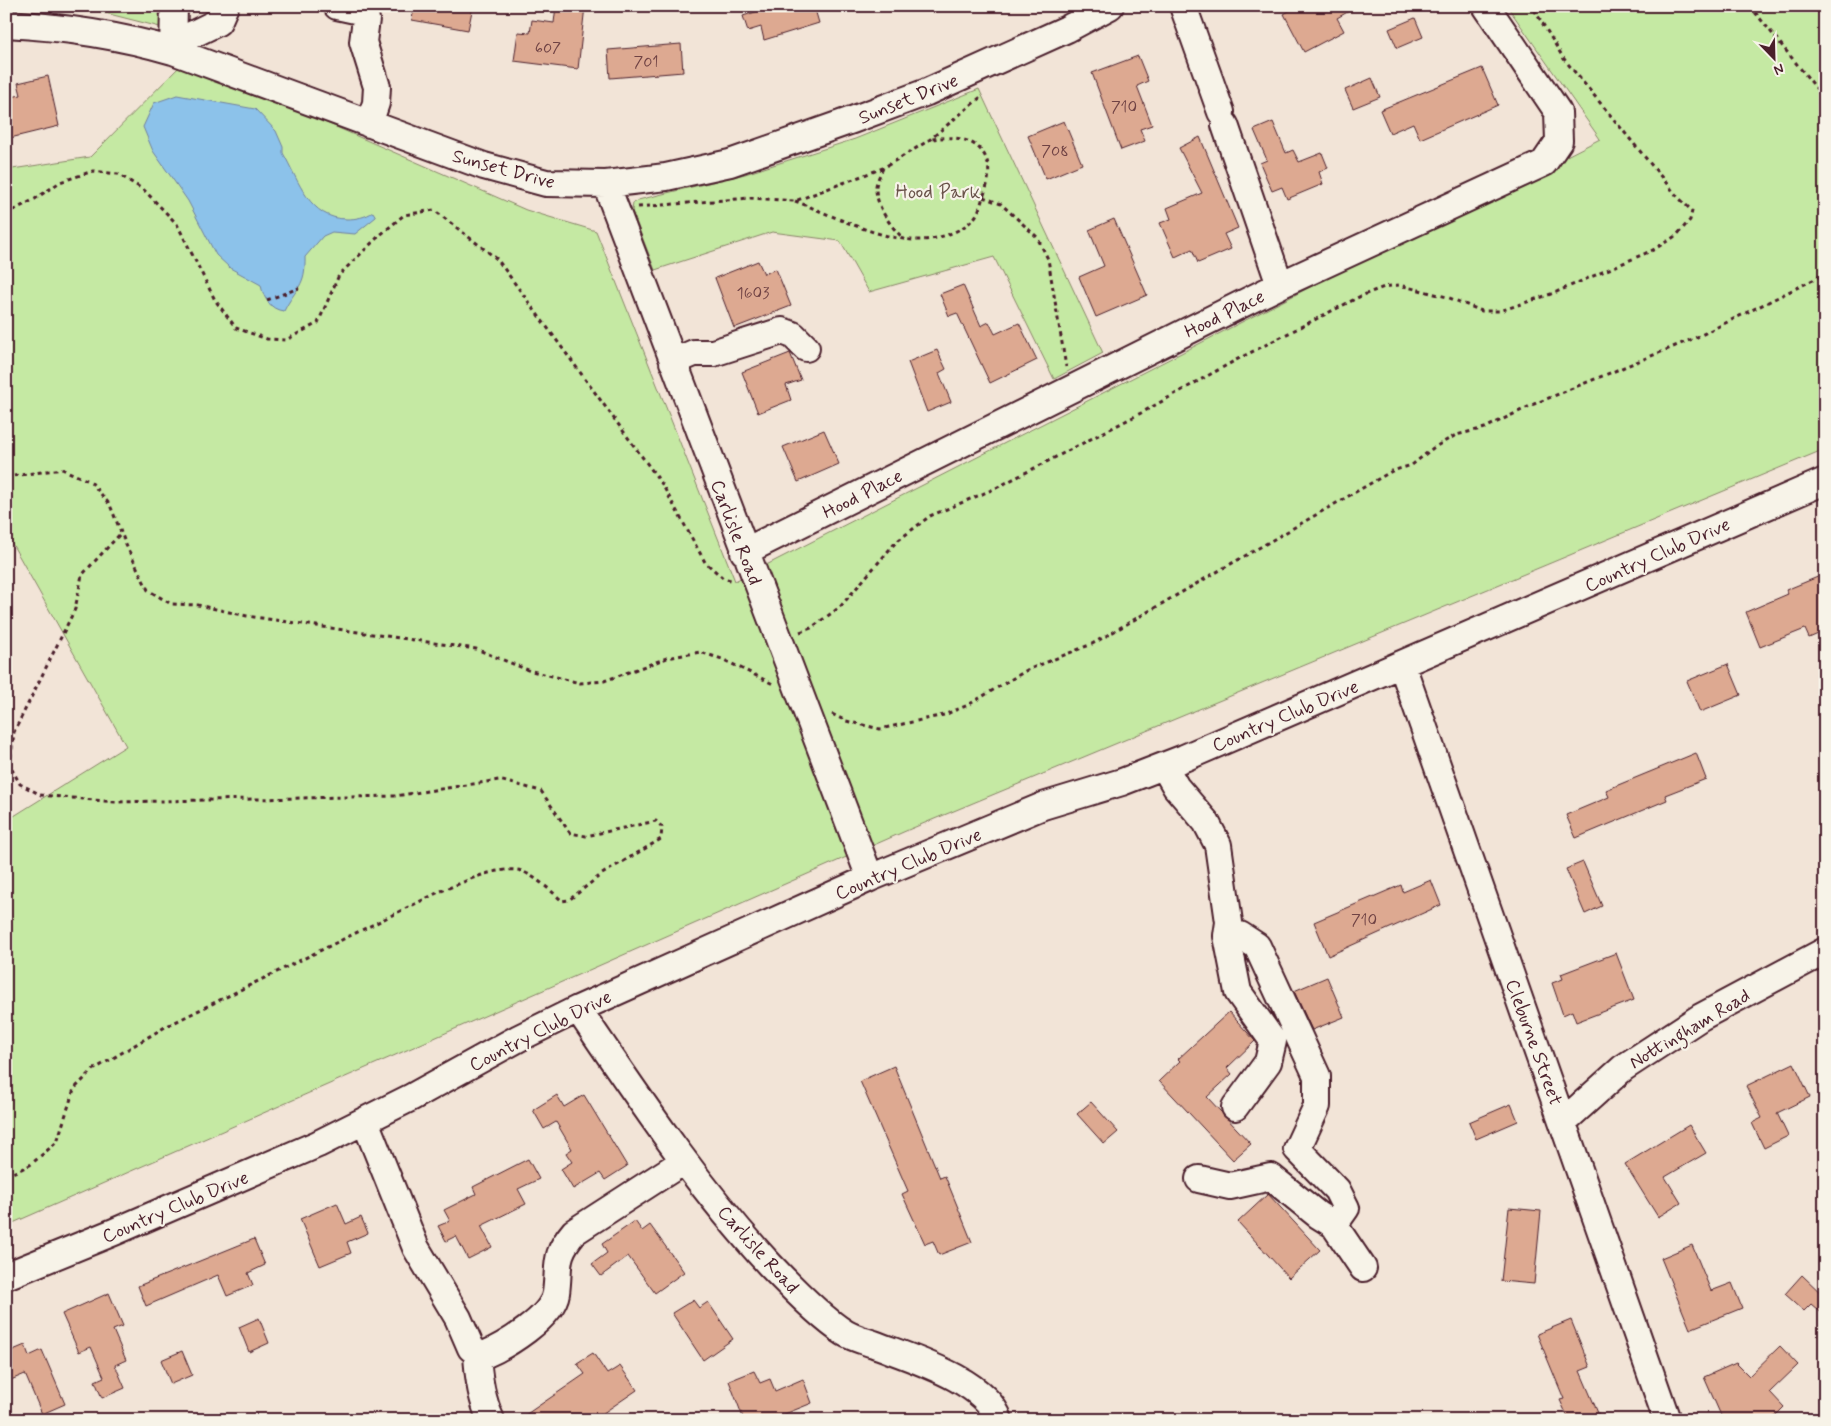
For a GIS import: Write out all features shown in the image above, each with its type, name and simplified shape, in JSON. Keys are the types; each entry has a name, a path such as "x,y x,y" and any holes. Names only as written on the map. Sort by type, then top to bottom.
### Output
{"street":[{"path":"173,48 174,6"},
{"path":"173,48 218,22 225,6"},
{"path":"337,6 360,11 366,19 363,42 377,87 376,102 369,124"},
{"name":"Sunset Drive","path":"6,24 59,27 127,38 173,48 369,124 484,166 546,183 606,184 666,177 730,163 852,120 927,92 1067,29 1110,6"},
{"path":"1183,6 1280,285"},
{"name":"Hood Place","path":"744,552 1280,285 1544,163 1559,141 1558,112 1486,6"},
{"name":"Carlisle Road","path":"606,184 744,552 870,878"},
{"path":"673,362 694,354 713,353 782,331 793,335 806,348"},
{"name":"Country Club Drive","path":"6,1276 132,1225 318,1144 578,1008 870,878 1043,806 1122,782 1164,766 1825,481"},
{"name":"Cleburne Street","path":"1402,665 1488,912 1564,1120 1667,1420"},
{"path":"1164,766 1176,787 1206,822 1218,845 1229,922 1227,934 1238,992 1273,1041 1268,1062 1235,1107"},
{"path":"1199,1179 1230,1186 1271,1177 1297,1149 1317,1106 1317,1076 1257,946 1240,935 1227,934"},
{"name":"Nottingham Road","path":"1564,1120 1623,1068 1701,1016 1825,951"},
{"name":"Carlisle Road","path":"578,1008 662,1132 684,1161 739,1231 791,1286 846,1334 935,1368 977,1390 998,1414 1000,1420"},
{"path":"365,1121 399,1210 416,1248 458,1318 471,1348 477,1353 484,1355 493,1352 539,1320 552,1306 556,1295 558,1258 564,1244 574,1232 684,1161"},
{"path":"1297,1149 1337,1190 1346,1208 1334,1225"},
{"path":"1271,1177 1318,1215 1334,1225 1363,1268"},
{"path":"477,1353 479,1382 484,1405 491,1420"}],"path":[{"path":"778,639 811,628 840,607 896,542 930,516 994,489 1142,413 1236,360 1361,296 1384,287 1399,285 1447,298 1482,311 1500,311 1563,289 1653,250 1677,235 1690,220 1692,211 1564,59 1532,6"},
{"path":"1750,6 1825,99"},
{"path":"795,200 883,168 928,141 982,96"},
{"path":"615,210 750,198 795,200 886,235 923,240 949,234 966,226 975,217 990,174 989,161 978,148 964,138 944,136 928,141"},
{"path":"883,168 876,185 878,201 894,230 902,238"},
{"path":"6,214 35,199 60,182 94,171 118,174 144,190 177,224 215,300 236,328 267,339 286,340 318,322 339,275 379,236 404,215 434,210 497,258 662,484 706,562 723,578 735,582 754,578"},
{"path":"983,197 1001,204 1037,237 1048,259 1069,389"},
{"path":"831,713 846,721 880,729 944,715 968,705 1027,670 1092,644 1392,471 1412,465 1433,448 1456,435 1485,428 1534,404 1695,338 1825,274"},
{"path":"267,300 299,288"},
{"path":"6,478 62,469 91,482 110,505 148,590 171,604 198,605 247,616 476,649 528,670 580,684 604,681 667,658 700,652 722,659 800,698"},
{"path":"6,1176 30,1165 57,1142 74,1089 93,1070 165,1027 441,891 485,874 518,870 549,889 562,901 569,900 602,874 661,839 662,827 656,821 586,836 570,833 541,791 499,780 395,796 115,802 41,795 20,784 10,766 14,732 75,609 82,575 121,533"},
{"path":"6,751 13,746"}],"green space":[{"path":"78,6 160,6 160,27"},
{"path":"1507,6 1825,6 1825,449 908,830 6,1226 6,821 126,746 6,533 6,170 90,157 185,61 526,210 596,231 735,581 1600,139"},
{"name":"Hood Park","path":"979,89 1103,353 1054,379 994,257 869,292 840,241 772,232 655,270 632,211 633,203 638,200 745,174 855,139"}],"water":[{"path":"177,95 255,109 276,131 283,147 283,153 300,186 314,206 323,213 334,217 354,219 373,212 376,217 355,234 332,232 323,236 305,257 302,281 284,311 275,308 268,302 263,294 261,285 230,268 216,255 188,201 153,151 143,127 154,103"}],"building":[{"path":"414,6 473,6 468,30 412,20"},
{"path":"556,6 585,6 578,69 514,61 518,32 530,33 532,20 554,23"},
{"path":"774,6 814,6 819,23 764,40 761,27 748,31 743,16"},
{"path":"1297,6 1358,6 1337,18 1344,31 1304,52 1284,14"},
{"path":"1415,18 1423,37 1397,48 1389,29"},
{"path":"681,44 683,72 610,78 608,50"},
{"path":"1138,56 1148,81 1137,86 1152,125 1140,129 1145,141 1121,150 1092,73"},
{"path":"1482,68 1498,105 1420,139 1413,123 1390,133 1380,110"},
{"path":"48,76 59,126 6,139 6,98 21,95 18,83"},
{"path":"1372,78 1380,97 1353,108 1345,90"},
{"path":"1064,121 1082,164 1046,179 1028,136"},
{"path":"1273,122 1286,153 1293,150 1299,162 1322,153 1328,168 1319,172 1323,184 1287,199 1282,187 1272,191 1260,163 1267,160 1254,130"},
{"path":"1200,137 1238,228 1224,234 1231,249 1198,263 1192,249 1175,257 1160,223 1171,219 1167,208 1202,193 1179,148"},
{"path":"1114,219 1147,295 1096,317 1079,277 1104,266 1089,230"},
{"path":"758,261 764,274 776,269 791,306 734,328 715,278"},
{"path":"963,285 981,326 989,322 995,334 1019,323 1037,360 990,383 957,313 949,316 940,294"},
{"path":"937,350 946,369 939,373 951,402 927,412 908,362"},
{"path":"790,353 801,380 786,385 791,400 758,413 742,372"},
{"path":"824,430 839,464 798,482 783,447"},
{"path":"1825,574 1825,631 1809,638 1805,629 1760,647 1746,612 1788,594 1786,590"},
{"path":"1728,664 1741,695 1700,712 1687,681"},
{"path":"1696,753 1706,779 1665,795 1667,800 1576,838 1566,815 1609,797 1606,790"},
{"path":"1583,862 1602,906 1585,914 1566,869"},
{"path":"1431,880 1441,905 1328,956 1314,922 1401,885 1403,892"},
{"path":"1616,953 1634,1000 1576,1022 1572,1011 1563,1015 1552,983 1563,979 1561,974"},
{"path":"1327,977 1344,1017 1312,1030 1294,991"},
{"path":"1229,1012 1255,1041 1227,1068 1232,1074 1207,1097 1251,1144 1233,1160 1159,1081 1180,1061 1178,1059"},
{"path":"1794,1063 1810,1097 1777,1113 1788,1136 1764,1148 1752,1123 1762,1118 1746,1086"},
{"path":"894,1066 940,1178 945,1176 972,1242 939,1255 933,1241 925,1244 902,1194 908,1191 860,1081"},
{"path":"557,1095 564,1107 584,1095 627,1166 605,1180 600,1173 573,1189 561,1169 572,1162 566,1153 572,1149 556,1122 544,1129 533,1110"},
{"path":"1091,1102 1118,1132 1104,1144 1077,1114"},
{"path":"1511,1104 1518,1121 1476,1139 1469,1122"},
{"path":"1689,1125 1706,1153 1665,1177 1681,1203 1658,1217 1625,1164"},
{"path":"528,1159 539,1179 518,1189 526,1204 481,1226 492,1247 468,1259 456,1236 446,1241 438,1226 450,1221 444,1210 476,1194 473,1187"},
{"path":"1268,1194 1320,1250 1289,1278 1238,1222"},
{"path":"337,1203 346,1224 361,1217 368,1233 347,1242 351,1253 320,1266 300,1219"},
{"path":"1509,1208 1541,1211 1534,1284 1501,1281"},
{"path":"635,1221 642,1231 650,1225 684,1272 655,1293 628,1256 601,1276 592,1264 607,1253 602,1244"},
{"path":"254,1239 265,1265 248,1273 253,1285 227,1296 218,1275 146,1306 138,1286"},
{"path":"1692,1245 1711,1291 1732,1283 1742,1308 1690,1329 1661,1258"},
{"path":"1802,1275 1825,1297 1825,1316 1811,1304 1804,1311 1785,1294"},
{"path":"109,1293 123,1326 113,1330 126,1360 115,1365 125,1388 102,1398 95,1381 104,1377 91,1347 79,1352 62,1314"},
{"path":"693,1300 699,1308 708,1302 733,1339 703,1360 672,1313"},
{"path":"259,1318 269,1343 249,1352 239,1327"},
{"path":"1571,1320 1590,1367 1580,1371 1601,1420 1569,1420 1560,1400 1564,1399 1537,1334"},
{"path":"25,1345 29,1356 42,1350 65,1404 42,1414 25,1374 6,1382 6,1353"},
{"path":"1780,1346 1798,1365 1770,1392 1784,1407 1771,1420 1723,1420 1704,1377 1736,1363 1749,1376"},
{"path":"182,1351 192,1375 171,1384 161,1360"},
{"path":"593,1353 607,1374 620,1366 637,1390 593,1420 518,1420 585,1374 577,1363"},
{"path":"754,1371 760,1383 770,1379 775,1391 803,1379 812,1403 770,1420 744,1420 729,1381"}]}
